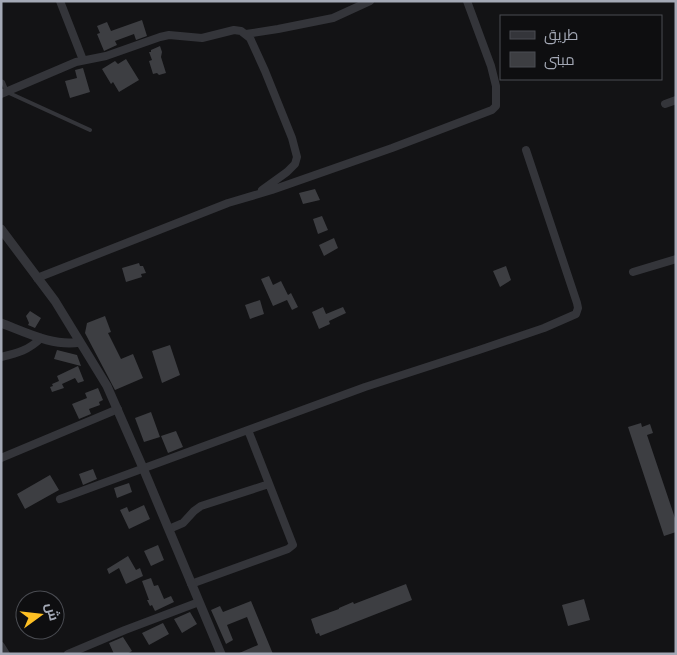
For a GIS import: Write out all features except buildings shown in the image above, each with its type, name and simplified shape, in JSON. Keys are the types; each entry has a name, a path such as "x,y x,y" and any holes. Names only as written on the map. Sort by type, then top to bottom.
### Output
{"street":[{"path":"60,1 83,60"},
{"path":"4,93 66,66 83,60 106,56 160,37 169,35 193,38 234,30 246,34 278,29 334,18 370,1"},
{"path":"37,278 202,212 401,145 492,110 496,106 497,100 494,79 484,45 475,26 467,1"},
{"path":"246,34 250,38 265,72 292,138 297,158 295,164 287,172 255,195"},
{"path":"665,104 676,100"},
{"path":"60,499 365,387 497,344 576,314 577,303 526,150"},
{"path":"1,229 55,301 107,386 221,654"},
{"path":"633,272 676,259"},
{"path":"1,323 41,338 64,343 80,342"},
{"path":"1,357 21,353 31,348 41,338"},
{"path":"1,458 118,409"},
{"path":"191,584 243,567 292,547 292,540 248,430"},
{"path":"168,529 186,521 197,508 268,484"},
{"path":"68,654 199,602"},
{"path":"1,646 6,654"}],"lane":[{"path":"1,81 3,82 4,93 90,130"}]}
